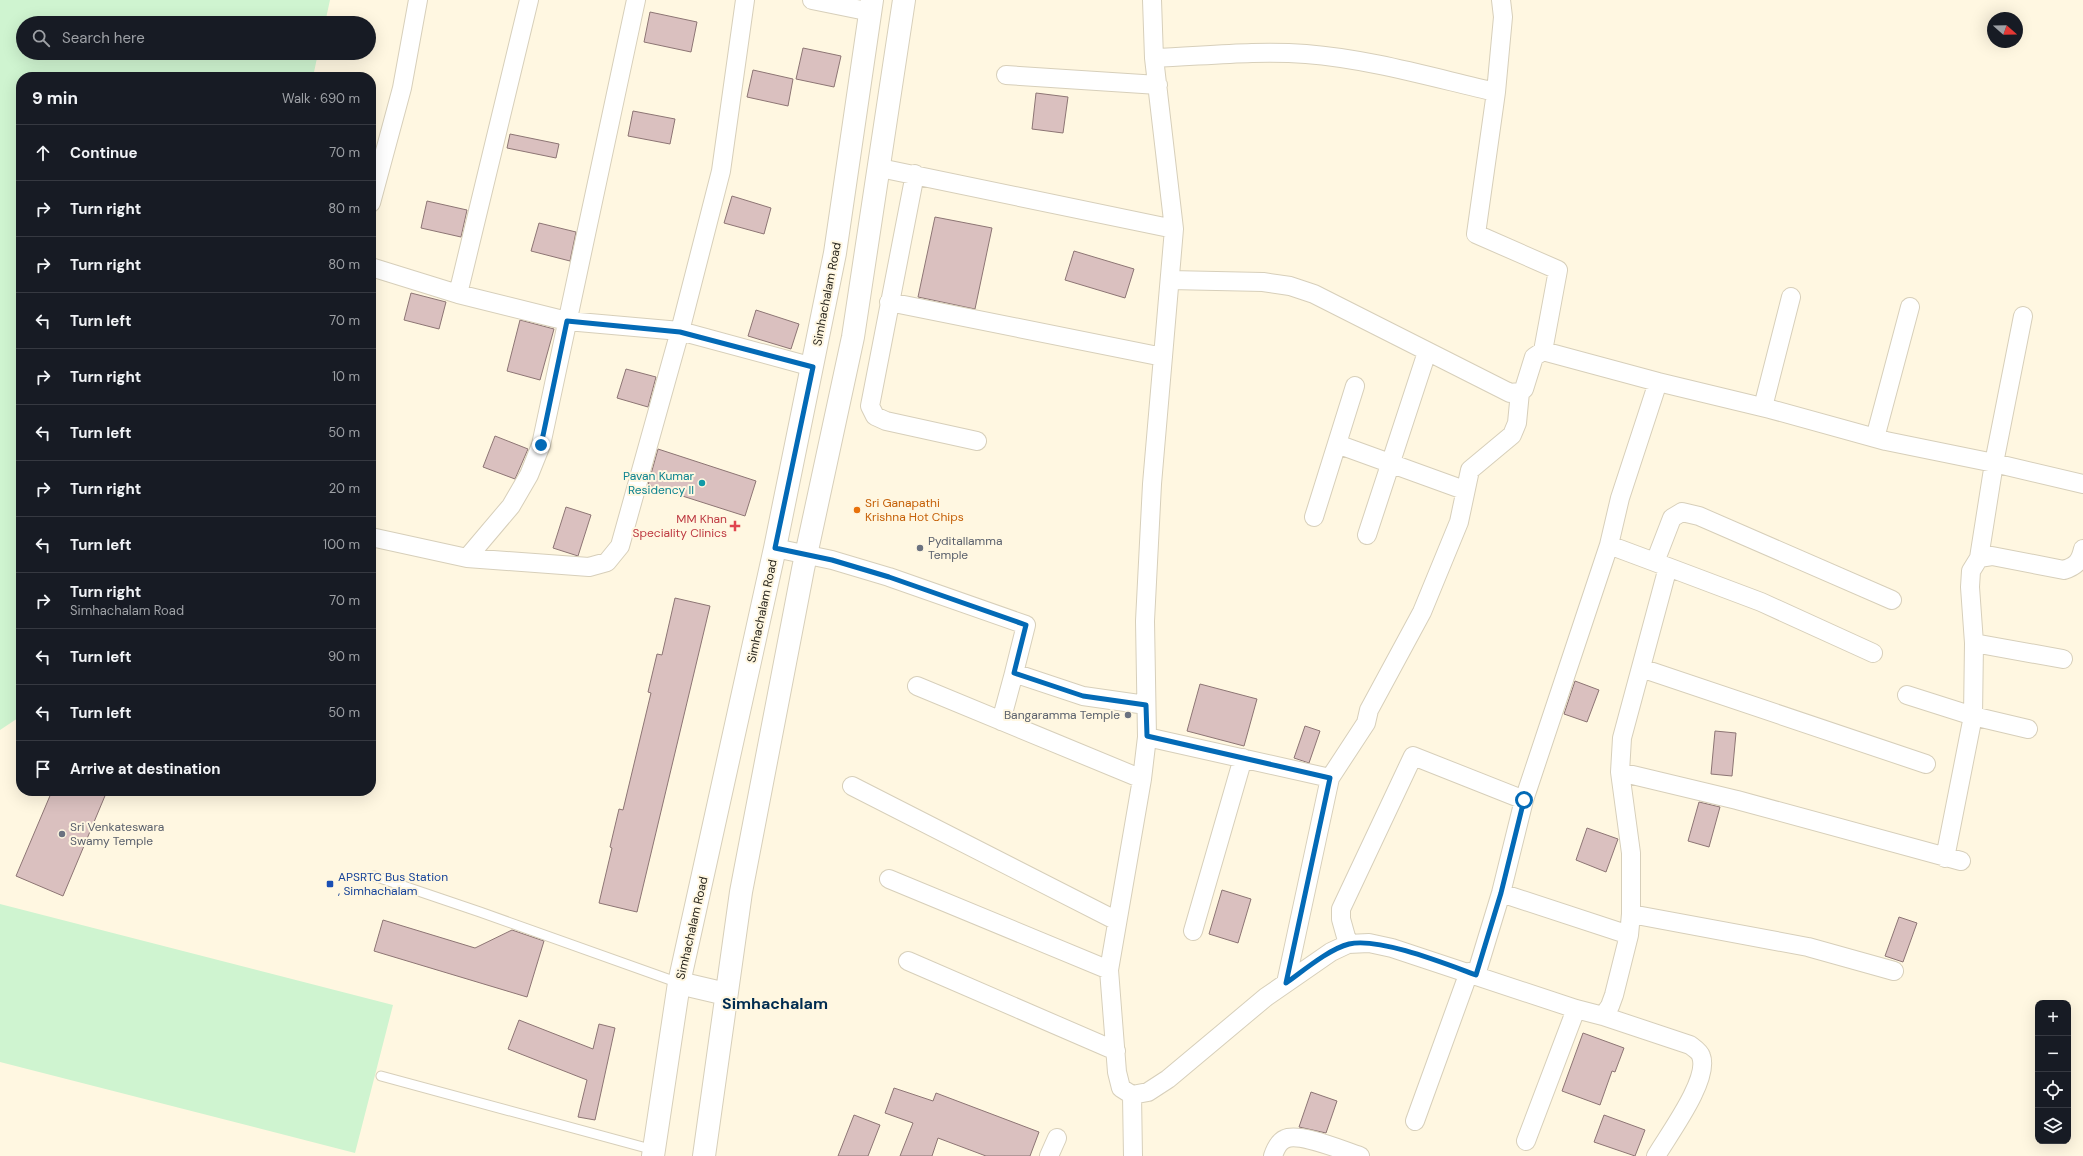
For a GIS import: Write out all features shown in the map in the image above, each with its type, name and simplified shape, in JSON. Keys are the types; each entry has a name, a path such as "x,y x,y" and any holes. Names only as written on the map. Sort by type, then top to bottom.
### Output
{"main road":[{"path":"704,1156 741,892 806,555 853,337 880,168 904,0"},
{"name":"Simhachalam Road","path":"654,1153 679,983 775,548 835,253 872,6"},
{"path":"849,161 880,168"},
{"path":"679,983 726,994"}],"street":[{"path":"376,184 402,88 418,0"},
{"path":"458,294 530,0"},
{"path":"467,558 511,506 529,475 541,445 636,0"},
{"path":"376,538 467,558 588,567 607,562 620,546 680,332 721,171 745,0"},
{"path":"812,0 872,6"},
{"path":"1152,0 1154,58 1174,229 1152,484 1145,621 1147,736 1142,779 1109,970 1117,1072 1121,1088 1132,1095 1148,1092 1168,1078 1266,997 1331,952 1348,944 1369,943 1392,948 1472,973 1576,1009 1603,1016 1690,1045 1701,1054 1703,1068 1698,1085 1656,1156"},
{"path":"1170,280 1263,282 1290,286 1314,294 1502,390 1510,393 1520,392 1524,389 1528,382 1534,357 1543,351 1558,270 1476,234 1496,92 1503,17 1501,0"},
{"path":"1154,58 1268,53 1306,54 1347,58 1496,92"},
{"path":"1006,74 1158,84"},
{"path":"880,168 915,174 1174,229"},
{"path":"915,174 870,406 875,416 886,421 977,441"},
{"path":"376,269 458,294 567,321 680,332 813,367"},
{"path":"1763,407 1792,298"},
{"path":"889,302 1163,357"},
{"path":"1875,438 1910,307"},
{"path":"1620,772 1737,800 1953,860 1973,716 1974,643 1970,587 1971,571 1979,558 1994,463 2023,316"},
{"path":"1543,351 1658,382 1763,407 1875,438 1994,463 2083,484"},
{"path":"1367,535 1428,352"},
{"path":"1415,1121 1501,893 1524,800 1609,545 1620,498 1658,382"},
{"path":"1314,517 1355,386"},
{"path":"1286,983 1330,778 1366,723 1369,710 1422,612 1459,522 1464,490 1470,470 1512,435 1517,422 1520,392"},
{"path":"1337,444 1464,490"},
{"path":"1603,1016 1610,1006 1614,995 1629,934 1631,914 1631,853 1620,772 1622,738 1641,668 1661,565 1672,518 1682,512 1699,516 1892,600"},
{"path":"1609,545 1761,602 1873,653"},
{"path":"775,548 889,577 1026,625 1001,721"},
{"path":"1979,558 1992,556 2064,570 2075,566 2081,558 2083,549"},
{"path":"1974,643 2063,659"},
{"path":"1641,668 1926,764"},
{"path":"1014,673 1083,696 1146,705"},
{"path":"917,686 1142,779"},
{"path":"1907,695 1973,716 2028,729"},
{"path":"1147,736 1330,778"},
{"path":"1348,944 1341,919 1341,909 1413,756 1524,800"},
{"path":"1193,931 1243,758"},
{"path":"852,786 1117,921"},
{"path":"888,879 1109,970"},
{"path":"1501,893 1629,934"},
{"path":"1631,914 1808,947 1894,971"},
{"path":"908,961 1116,1051"},
{"path":"1526,1140 1576,1009"},
{"path":"1132,1095 1133,1156"},
{"path":"1273,1156 1276,1148 1285,1139 1296,1137 1360,1156"},
{"path":"1049,1156 1057,1138"}],"lane":[{"path":"374,876 679,983"},
{"path":"381,1076 654,1153"}],"green space":[{"path":"0,0 330,0 327,16 16,16 16,60 317,60 314,72 16,72 16,719 0,730"},
{"path":"0,904 393,1005 355,1153 0,1062"}],"building":[{"path":"650,12 697,22 691,52 644,42"},
{"path":"803,48 841,56 834,87 796,79"},
{"path":"753,70 793,79 788,106 747,97"},
{"path":"1036,93 1068,97 1063,133 1032,129"},
{"path":"633,111 675,119 670,144 628,136"},
{"path":"510,134 559,144 556,158 507,148"},
{"path":"732,196 771,208 764,234 724,223"},
{"path":"427,201 467,210 461,237 421,228"},
{"path":"935,217 992,228 975,309 918,297"},
{"path":"539,223 576,232 570,261 531,251"},
{"path":"1074,251 1134,269 1125,298 1065,280"},
{"path":"411,293 446,302 439,329 404,320"},
{"path":"756,310 799,324 791,349 748,336"},
{"path":"520,320 554,329 540,380 507,371"},
{"path":"626,369 656,377 648,407 617,398"},
{"path":"495,436 528,449 515,479 483,467"},
{"name":"Pavan Kumar Residency II","path":"658,449 756,481 745,516 648,485"},
{"path":"566,507 591,515 578,556 553,548"},
{"path":"675,598 710,606 637,912 599,903 612,848 610,847 619,809 623,810 651,693 648,692 657,654 662,655"},
{"path":"1575,681 1599,690 1587,722 1564,714"},
{"path":"1200,684 1257,699 1244,746 1187,731"},
{"path":"1305,726 1320,731 1309,763 1294,758"},
{"path":"1715,731 1736,733 1732,776 1711,774"},
{"name":"Sri Venkateswara Swamy Temple","path":"50,796 105,796 63,896 16,876"},
{"path":"1699,802 1720,807 1709,847 1688,841"},
{"path":"1587,828 1618,839 1606,872 1576,860"},
{"path":"1222,890 1251,899 1238,943 1209,934"},
{"path":"1899,917 1917,923 1903,962 1885,956"},
{"path":"383,920 475,948 512,930 544,941 527,997 374,951"},
{"path":"519,1020 593,1049 599,1024 615,1028 595,1120 578,1117 587,1080 508,1049"},
{"path":"1583,1033 1624,1048 1615,1072 1612,1071 1600,1105 1562,1091"},
{"path":"894,1088 933,1101 936,1093 1039,1132 1030,1156 986,1156 938,1138 932,1156 900,1156 913,1123 885,1113"},
{"path":"1311,1092 1337,1101 1326,1133 1299,1127"},
{"path":"854,1115 880,1125 868,1156 838,1156"},
{"path":"1604,1115 1645,1130 1635,1156 1594,1142"}],"place":[{"name":"Pavan Kumar Residency II","path":"702,483"},
{"name":"Sri Ganapathi Krishna Hot Chips","path":"857,510"},
{"name":"MM Khan Speciality Clinics","path":"735,526"},
{"name":"Pyditallamma Temple","path":"920,548"},
{"name":"Bangaramma Temple","path":"1128,715"},
{"name":"Sri Venkateswara Swamy Temple","path":"62,834"},
{"name":"APSRTC Bus Station , Simhachalam","path":"330,884"}],"district":[{"name":"Simhachalam","path":"775,1003"}],"route":[{"path":"541,445 567,321 680,332 813,367 775,548 832,560 889,577 1026,625 1014,673 1083,696 1146,705 1147,736 1330,778 1325,795 1286,983 1331,952 1348,944 1369,943 1392,948 1476,975 1501,893 1524,800"}]}
